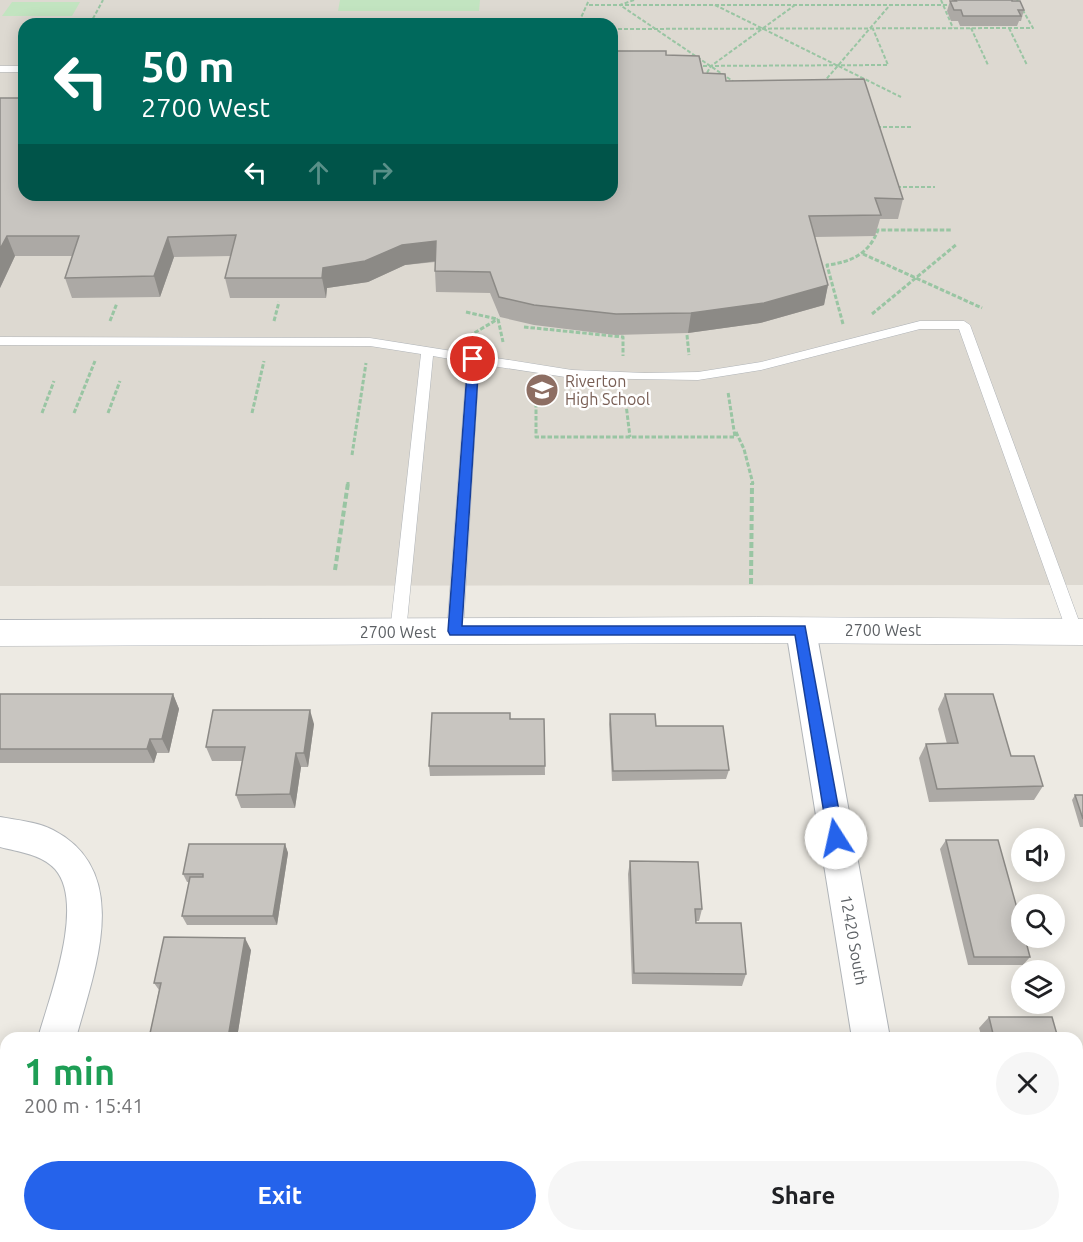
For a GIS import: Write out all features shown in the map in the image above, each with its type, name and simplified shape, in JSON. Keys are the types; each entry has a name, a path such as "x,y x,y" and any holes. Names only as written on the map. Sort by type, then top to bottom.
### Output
{"main road":[{"name":"2700 West","path":"0,633 801,630 1079,632"}],"street":[{"name":"12420 South","path":"801,630 870,1032"},
{"path":"0,831 45,841 64,854 78,871 85,893 86,918 58,1032"}],"lane":[{"path":"0,69 18,69"},
{"path":"0,340 370,342 572,374 645,377 698,376 819,353 855,340 920,325 964,325 1079,632"},
{"path":"398,632 427,351"},
{"path":"455,631 473,359"}],"path":[{"path":"93,18 103,0"},
{"path":"581,18 589,5 589,0"},
{"path":"620,5 634,0"},
{"path":"661,0 661,5"},
{"path":"940,0 953,28"},
{"path":"618,29 1033,28 1017,0"},
{"path":"817,90 890,4"},
{"path":"589,5 961,4"},
{"path":"1009,4 1020,4"},
{"path":"620,5 739,85"},
{"path":"714,5 901,97"},
{"path":"705,82 704,74 711,66 796,5"},
{"path":"971,28 988,65"},
{"path":"1009,28 1027,65"},
{"path":"689,66 888,65 873,29"},
{"path":"871,127 912,127"},
{"path":"892,187 935,187"},
{"path":"844,327 827,265 840,264 862,254 870,248 878,230 952,230"},
{"path":"872,314 957,244"},
{"path":"862,254 982,308"},
{"path":"826,284 832,284"},
{"path":"273,324 279,302"},
{"path":"108,324 117,303"},
{"path":"466,312 498,320"},
{"path":"463,340 498,320"},
{"path":"498,320 505,350"},
{"path":"524,327 623,337 624,363"},
{"path":"687,335 689,362"},
{"path":"75,413 97,354"},
{"path":"252,413 266,355"},
{"path":"352,455 367,356"},
{"path":"42,413 54,381"},
{"path":"108,413 120,381"},
{"path":"536,389 536,437 735,437 728,391"},
{"path":"625,396 630,437"},
{"path":"734,429 748,455 754,501 751,584"},
{"path":"335,570 348,482"}],"shaded area":[{"name":"Riverton High School","path":"0,0 1083,0 1083,585 0,586"}],"green space":[{"path":"340,0 480,0 479,11 338,11"},
{"path":"12,2 80,2 72,16 2,16"}],"building":[{"path":"950,1 1020,1 1024,10 1018,10 1021,16 963,16 961,10 954,10"},
{"name":"Riverton High School","path":"618,51 666,51 666,55 699,56 703,73 725,74 726,81 864,79 903,199 875,198 881,215 809,216 828,285 764,303 691,313 616,314 534,305 499,297 490,272 435,271 436,241 402,245 365,261 323,268 322,278 225,278 236,235 168,237 154,276 65,278 79,236 7,236 0,249 0,98 18,98 18,201 618,201"},
{"path":"0,694 173,694 162,739 150,739 147,749 0,749"},
{"path":"945,694 993,694 1011,756 1034,756 1043,786 937,789 926,744 958,743"},
{"path":"213,710 310,710 304,753 296,753 290,794 236,795 245,747 206,747"},
{"path":"432,713 510,713 510,719 544,719 545,766 429,766"},
{"path":"610,714 655,714 656,726 723,726 729,770 613,771"},
{"path":"1075,795 1083,795 1083,819"},
{"path":"946,840 998,840 1013,894 1011,894 1011,948 1028,948 1030,957 974,957"},
{"path":"189,844 285,844 273,916 182,916 190,877 203,877 203,874 183,874"},
{"path":"630,861 698,862 702,909 695,909 696,923 741,923 746,974 634,973"},
{"path":"164,937 245,938 229,1032 150,1032 161,983 154,983"},
{"path":"989,1017 1052,1017 1056,1032 993,1032"}],"place":[{"name":"Riverton High School","path":"542,390"}],"route":[{"path":"473,359 455,631 801,630 836,838"}]}
